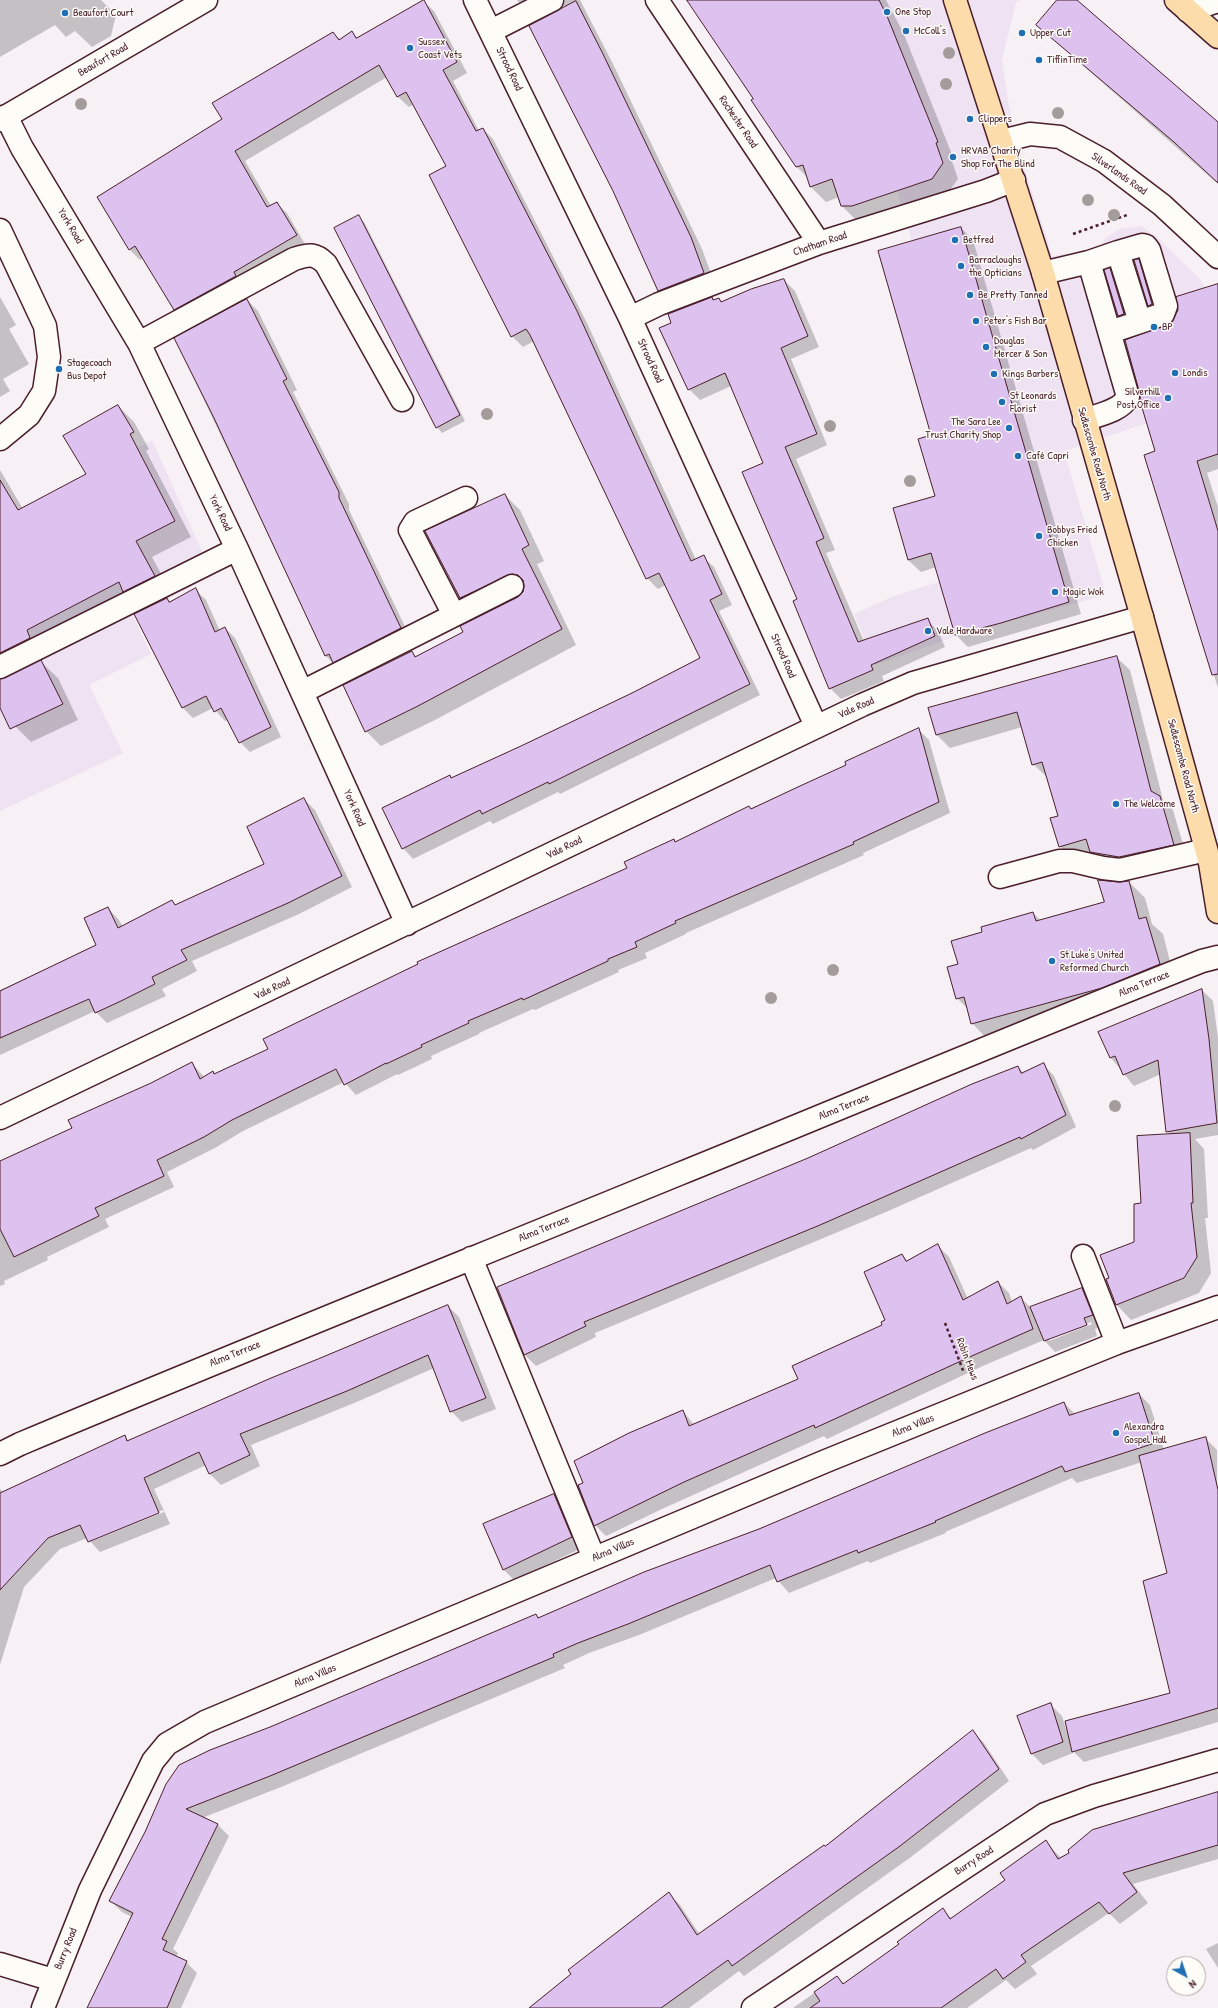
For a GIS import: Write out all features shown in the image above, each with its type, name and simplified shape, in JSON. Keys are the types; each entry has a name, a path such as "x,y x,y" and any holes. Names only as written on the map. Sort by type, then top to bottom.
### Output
{"main road":[{"path":"1185,4 1218,38"},
{"name":"Sedlescombe Road North","path":"954,5 1002,141 1042,273 1211,858 1218,912"}],"street":[{"name":"Beaufort Road","path":"3,118 206,0"},
{"name":"Strood Road","path":"474,0 630,318 683,431 816,726"},
{"path":"491,32 552,0"},
{"name":"Rochester Road","path":"657,0 819,243"},
{"path":"1185,4 1218,1"},
{"name":"York Road","path":"3,118 139,343 237,549 408,924"},
{"name":"Silverlands Road","path":"1002,141 1030,134 1060,137 1104,161 1161,204 1218,257"},
{"name":"Chatham Road","path":"630,318 659,304 819,243 1014,180"},
{"path":"0,230 44,326 49,357 44,391 29,415 0,439"},
{"path":"1042,273 1089,262 1118,252 1146,246 1149,250 1166,306 1163,314 1110,332"},
{"path":"1118,252 1140,322"},
{"path":"139,343 294,259 306,255 318,256 326,264 402,400"},
{"path":"1084,420 1118,408 1125,403 1128,397 1089,262"},
{"path":"454,615 410,530 415,522 466,498"},
{"path":"0,667 237,549"},
{"path":"302,692 512,586"},
{"name":"Vale Road","path":"0,1118 408,924 816,726 913,683 1142,617"},
{"path":"1000,877 1059,861 1120,870 1211,858"},
{"name":"Alma Terrace","path":"0,1454 20,1444 235,1354 1083,1008 1202,961 1218,957"},
{"path":"1083,1256 1117,1343"},
{"path":"471,1258 594,1558"},
{"name":"Alma Villas","path":"90,1890 153,1761 167,1744 205,1722 594,1558 1117,1343 1218,1307"},
{"name":"Burry Road","path":"753,2008 1045,1814 1094,1796 1218,1760"},
{"name":"Burry Road","path":"43,2008 90,1890"},
{"path":"0,1964 54,1980"}],"path":[{"path":"1034,247 1161,204"},
{"name":"Robin Mews","path":"945,1323 975,1402"}],"shaded area":[{"path":"815,0 1020,0 1016,2 1002,60 1013,131 1052,256 1099,249 1105,238 1120,229 1141,226 1159,239 1201,280 1212,302 1218,399 1064,451 1106,595 965,633 876,665 854,614 894,596 1003,562 896,186"},
{"path":"152,440 213,576 133,616 151,654 89,685 123,753 0,811 0,521"}],"building":[{"path":"424,0 457,62 443,70 476,131 483,128 577,311 691,561 704,555 722,594 710,600 750,684 549,784 548,782 482,814 480,810 402,849 382,808 450,775 451,778 521,746 632,693 700,658 659,573 646,579 530,335 526,329 511,337 429,175 446,166 406,92 397,97 379,65 235,151 267,207 277,202 297,235 234,272 236,276 174,310 135,246 129,250 97,197 222,119 212,103 333,32 339,40 352,31 356,38"},
{"path":"687,0 879,0 887,16 938,142 936,143 943,163 932,179 852,206 841,206 832,179 810,187 803,165 796,167"},
{"path":"1057,0 1077,0 1218,122 1218,183 1174,142 1036,25"},
{"path":"576,1 691,237 704,273 658,291 613,191 529,26"},
{"path":"359,215 460,415 436,428 334,228"},
{"path":"961,227 1069,602 1001,623 955,635 931,553 908,560 893,508 935,496 918,439 931,435 878,251"},
{"path":"1139,259 1152,304 1148,306 1134,260"},
{"path":"1110,268 1124,314 1118,316 1104,270"},
{"path":"784,279 808,336 781,348 817,434 785,447 824,538 816,542 858,642 928,618 935,636 871,665 873,670 829,689 793,601 797,599 742,472 763,463 725,373 688,390 659,328 671,323 668,314 712,297 713,300 719,298 721,302 751,289"},
{"path":"1218,284 1218,454 1197,461 1218,531 1218,674 1212,675 1144,455 1155,451 1140,401 1140,394 1125,340 1171,323 1178,310 1176,297"},
{"path":"247,299 287,379 283,381 339,492 339,498 401,628 333,663 329,654 325,656 213,416 174,338"},
{"path":"118,405 134,432 130,434 175,521 136,541 155,576 123,592 119,582 27,630 30,638 0,653 0,480 18,510 86,474 63,436"},
{"path":"505,494 529,545 522,549 562,629 418,706 365,732 343,685 412,651 415,657 463,632 460,626 518,597 523,592 523,580 518,575 512,574 460,598 425,531"},
{"path":"196,588 215,632 225,627 271,727 239,743 221,708 214,712 206,696 182,708 134,614 167,598 169,602"},
{"path":"1117,656 1151,791 1160,796 1174,845 1119,857 1090,852 1086,839 1059,847 1050,818 1058,816 1042,762 1032,765 1017,712 936,735 928,708"},
{"path":"41,660 63,704 10,729 0,708 0,679"},
{"path":"919,728 939,802 853,842 854,844 675,921 676,923 635,942 637,947 608,959 608,961 523,1000 522,998 468,1021 469,1023 421,1045 422,1047 386,1063 344,1085 336,1069 232,1120 204,1137 157,1160 164,1176 95,1208 99,1216 14,1257 0,1229 0,1161 72,1128 68,1120 151,1083 192,1062 200,1079 213,1071 214,1074 268,1049 263,1039 418,964 417,962 627,868 624,862 674,839 675,842 749,806 751,809 846,765 845,762"},
{"path":"304,798 342,876 288,903 181,950 187,960 152,977 155,984 121,1001 95,1013 89,999 0,1038 0,991 96,945 84,918 108,907 118,928 172,900 175,905 264,864 247,827"},
{"name":"St Luke's United Reformed Church","path":"1098,880 1119,882 1129,881 1139,919 1146,917 1160,964 1102,988 971,1024 964,997 956,999 947,967 958,964 951,941 982,932 981,927 1033,912 1036,921 1104,902"},
{"path":"1202,989 1209,1039 1217,1123 1166,1132 1158,1060 1123,1075 1115,1056 1110,1058 1098,1032"},
{"path":"1044,1063 1066,1115 1021,1139 1020,1137 820,1225 584,1322 586,1326 524,1355 497,1287 808,1158 972,1084 1018,1066 1021,1073"},
{"path":"1190,1133 1193,1203 1191,1203 1197,1257 1184,1278 1116,1305 1106,1279 1109,1278 1100,1255 1134,1242 1134,1204 1141,1203 1137,1136"},
{"path":"938,1244 963,1300 998,1281 1007,1304 1021,1296 1033,1329 815,1428 814,1425 684,1482 594,1526 578,1485 583,1483 574,1461 629,1433 683,1410 689,1426 798,1379 792,1366 882,1325 881,1322 885,1320 864,1272 902,1254 906,1261"},
{"path":"1082,1288 1093,1315 1084,1318 1087,1325 1044,1341 1030,1307"},
{"path":"448,1305 486,1398 450,1412 428,1355 347,1391 240,1434 250,1455 209,1474 199,1452 144,1478 159,1513 88,1542 80,1525 48,1538 0,1590 0,1493 125,1435 127,1441 271,1378"},
{"path":"1139,1393 1155,1443 1065,1472 1062,1466 935,1521 936,1522 858,1553 857,1550 777,1582 770,1565 628,1624 578,1643 553,1654 554,1657 270,1776 186,1809 218,1824 162,1939 167,1941 163,1950 187,1961 167,2008 87,2008 133,1913 109,1901 145,1832 166,1784 179,1765 210,1750 270,1727 536,1614 538,1618 644,1572 759,1529 985,1433 1064,1402 1069,1415"},
{"path":"1206,1437 1218,1490 1218,1708 1072,1752 1065,1721 1170,1693 1143,1581 1167,1573 1139,1456"},
{"path":"554,1494 572,1537 503,1570 483,1524"},
{"path":"1051,1703 1063,1742 1031,1754 1017,1716"},
{"path":"973,1730 999,1769 900,1846 732,1966 728,1960 661,2008 529,2008 571,1974 568,1970 669,1892 697,1935 824,1845 825,1846"},
{"path":"1218,1792 1218,1845 1123,1873 1137,1892 1109,1914 1099,1902 1021,1955 1026,1962 1003,1979 996,1969 941,2008 810,2008 820,2001 814,1992 837,1976 843,1984 899,1944 897,1942 943,1908 950,1919 1005,1880 1000,1873 1046,1840 1058,1859 1069,1853 1068,1850 1092,1830"}],"place":[{"name":"One Stop","path":"887,12"},
{"name":"Beaufort Court","path":"65,13"},
{"name":"McColl's","path":"906,31"},
{"name":"Upper Cut","path":"1022,33"},
{"name":"Sussex Coast Vets","path":"410,48"},
{"name":"TiffinTime","path":"1039,60"},
{"name":"Clippers","path":"970,119"},
{"name":"HRVAB Charity Shop For The Blind","path":"953,157"},
{"name":"Betfred","path":"955,240"},
{"name":"Barracloughs the Opticians","path":"961,266"},
{"name":"Be Pretty Tanned","path":"970,295"},
{"name":"Peter's Fish Bar","path":"976,321"},
{"name":"BP","path":"1154,327"},
{"name":"Douglas Mercer & Son","path":"986,347"},
{"name":"Stagecoach Bus Depot","path":"59,369"},
{"name":"Londis","path":"1175,373"},
{"name":"Kings Barbers","path":"994,374"},
{"name":"Silverhill Post Office","path":"1168,398"},
{"name":"St Leonards Florist","path":"1002,402"},
{"name":"The Sara Lee Trust Charity Shop","path":"1009,428"},
{"name":"Café Capri","path":"1018,456"},
{"name":"Bobbys Fried Chicken","path":"1039,536"},
{"name":"Magic Wok","path":"1055,592"},
{"name":"Vale Hardware","path":"928,631"},
{"name":"The Welcome","path":"1116,804"},
{"name":"St Luke's United Reformed Church","path":"1052,961"},
{"name":"Alexandra Gospel Hall","path":"1116,1433"}]}
